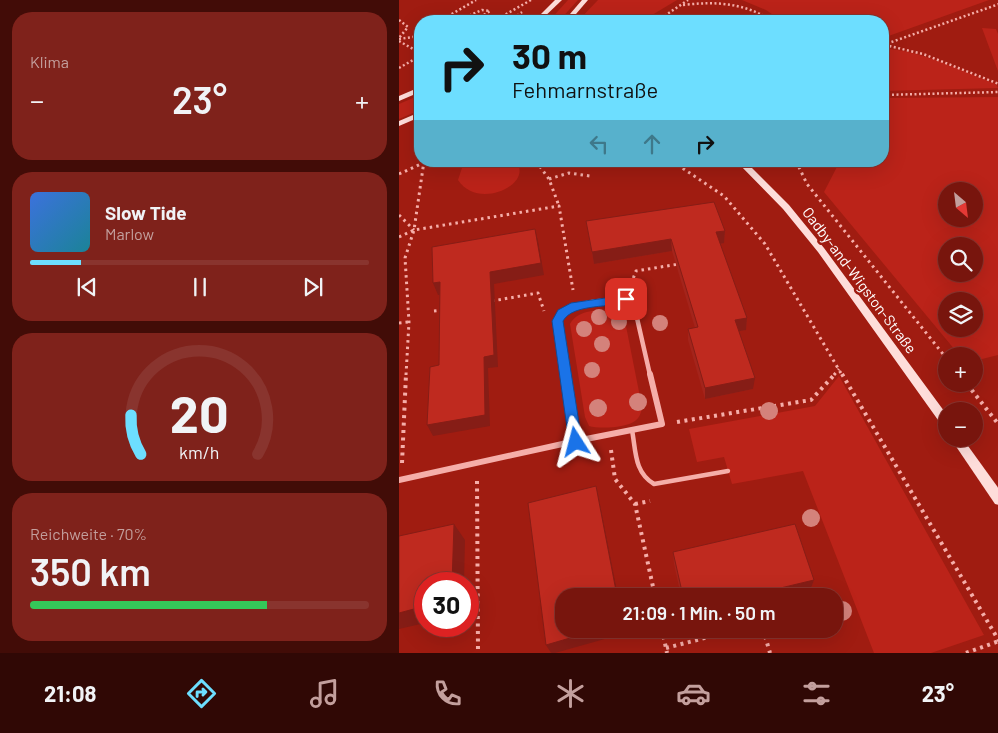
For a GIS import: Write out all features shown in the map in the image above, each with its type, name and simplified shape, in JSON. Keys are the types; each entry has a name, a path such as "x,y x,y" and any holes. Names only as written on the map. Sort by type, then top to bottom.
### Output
{"main road":[{"path":"543,15 559,0"},
{"path":"572,15 585,0"},
{"path":"399,98 414,92"},
{"path":"399,124 414,117"},
{"name":"Oadby-and-Wigston-Straße","path":"746,167 786,207 821,250 938,412"},
{"path":"962,447 998,500"}],"street":[{"path":"400,480 477,461 576,442 662,424 634,306 626,299 575,306 561,313 557,321 576,442"}],"lane":[{"path":"632,430 639,470 645,479 654,484 729,471"}],"path":[{"path":"450,15 476,0"},
{"path":"505,15 531,0"},
{"path":"667,15 688,0"},
{"path":"683,5 709,0 736,1"},
{"path":"741,3 765,15"},
{"path":"889,43 998,4"},
{"path":"471,15 482,10 490,11 484,15"},
{"path":"399,20 409,27 399,39"},
{"path":"399,39 414,36"},
{"path":"399,39 414,50"},
{"path":"889,46 923,54 998,84"},
{"path":"399,68 414,59"},
{"path":"889,95 998,92"},
{"path":"399,174 414,167"},
{"path":"400,480 409,322 405,258 414,230 422,167"},
{"path":"540,167 549,179 559,206 575,306"},
{"path":"681,167 719,191 741,214 765,244 839,369 998,641 966,653"},
{"path":"799,167 807,184 938,348"},
{"path":"549,179 558,174 570,173 581,173 591,176"},
{"path":"399,237 414,230 559,206"},
{"path":"399,215 414,230"},
{"path":"626,299 636,270 682,263"},
{"path":"491,301 538,293 544,311 561,313"},
{"path":"434,312 453,308"},
{"path":"399,323 409,322"},
{"path":"662,424 811,400 839,369"},
{"path":"973,392 998,425"},
{"path":"608,435 615,479 635,504 653,588"},
{"path":"477,461 479,653"},
{"path":"666,650 708,638"},
{"path":"766,638 770,653"}],"shaded area":[{"path":"568,0 578,0 564,15 554,15"},
{"path":"598,0 677,0 652,15 584,15"},
{"path":"742,0 989,0 889,36 889,15 773,15"},
{"path":"982,28 996,29 998,34 998,71"},
{"path":"889,49 925,56 996,84 998,88 889,91"},
{"path":"998,97 998,355 983,359 983,347 953,347 944,337 983,337 983,292 938,292 938,329 824,192 837,167 889,167 889,98"},
{"path":"414,98 414,113 399,119 399,104"},
{"path":"518,167 519,169 518,177 512,185 491,194 467,189 458,180 462,168"},
{"path":"608,309 624,316 642,407 641,413 635,421 625,425 606,428 589,426 585,417 570,324 573,319 582,314"},
{"path":"839,376 984,635 931,653 874,653 803,471 732,484 724,457 697,462 689,429 815,406"}],"building":[{"path":"714,202 725,231 716,232 747,318 735,320 755,378 705,388 688,329 698,327 671,239 592,252 586,221"},
{"path":"535,229 541,263 490,272 494,355 484,357 485,415 427,425 430,367 439,365 440,282 433,283 432,247"},
{"path":"596,486 615,588 555,588 555,638 570,638 546,645 528,503"},
{"path":"454,524 452,572 414,572 414,609 399,613 399,536"},
{"path":"795,524 814,580 780,588 681,588 673,552"}],"route":[{"path":"576,442 557,321 561,313 575,306 626,299"}]}
